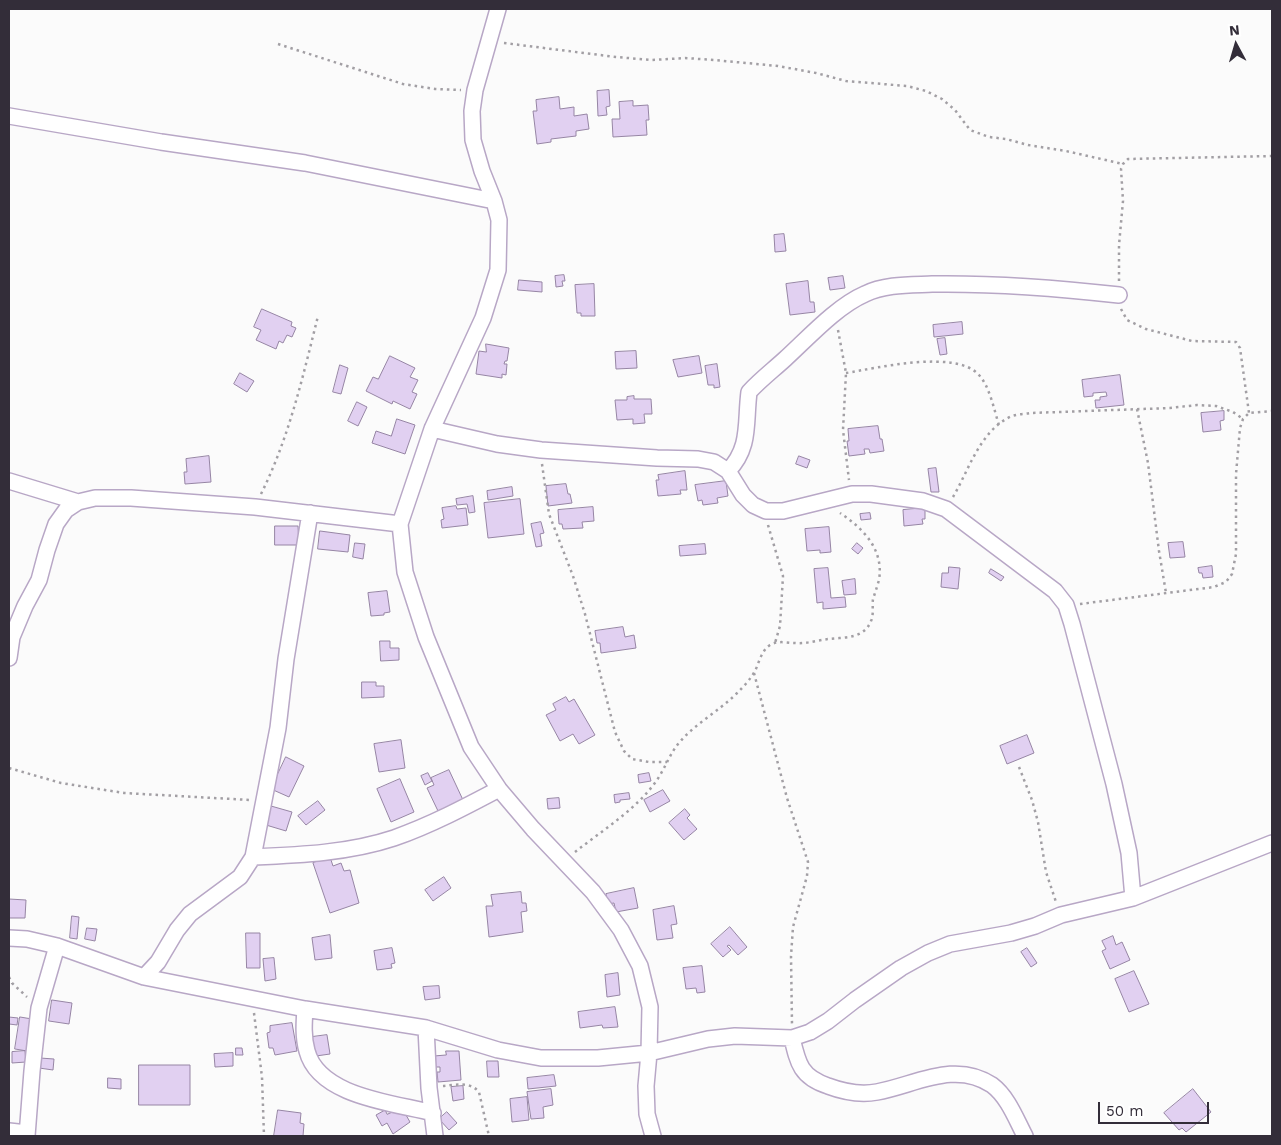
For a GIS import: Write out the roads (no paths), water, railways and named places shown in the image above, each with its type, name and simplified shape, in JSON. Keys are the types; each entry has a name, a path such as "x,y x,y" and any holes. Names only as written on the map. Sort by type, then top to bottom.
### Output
{"street":[{"path":"498,9 487,42 472,110 473,140 499,220 500,247 498,270 483,318 432,429 400,524 405,572 426,637 471,747 499,790 592,892 615,923 640,966 650,1007 646,1086 647,1114 653,1136"},
{"path":"9,116 161,142 305,163 494,201"},
{"path":"728,471 738,462 742,453 747,424 749,392 805,340 851,301 866,293 882,288 915,284 962,284 1074,290 1119,295"},
{"path":"432,429 497,444 541,450 698,459 714,462 728,471 743,495 753,505 766,512 783,511 852,494 898,497 923,501 946,509 1056,591 1066,605 1092,696 1122,817 1129,853 1133,898"},
{"path":"9,480 78,502"},
{"path":"9,658 12,637 25,606 39,580 56,524 66,510 78,502 95,498 131,498 255,507 400,524"},
{"path":"144,977 158,962 177,930 190,914 240,877 253,857 278,728 286,659 310,513"},
{"path":"253,857 307,855 354,848 393,838 441,819 499,790"},
{"path":"9,938 27,938 57,946 144,977 305,1009 426,1028 498,1050 541,1058 598,1058 649,1053 708,1039 735,1036 792,1038 810,1032 828,1021 900,968 950,944 1011,933 1035,926 1061,915 1133,898 1272,844"},
{"path":"9,1131 27,1134 39,1008 57,946"},
{"path":"305,1009 304,1035 307,1052 314,1066 326,1077 357,1094 433,1113"},
{"path":"426,1028 429,1088 435,1136"},
{"path":"792,1038 800,1067 806,1074 819,1083 853,1093 876,1092 944,1074 961,1074 977,1078 990,1084 1001,1093 1025,1136"}]}
